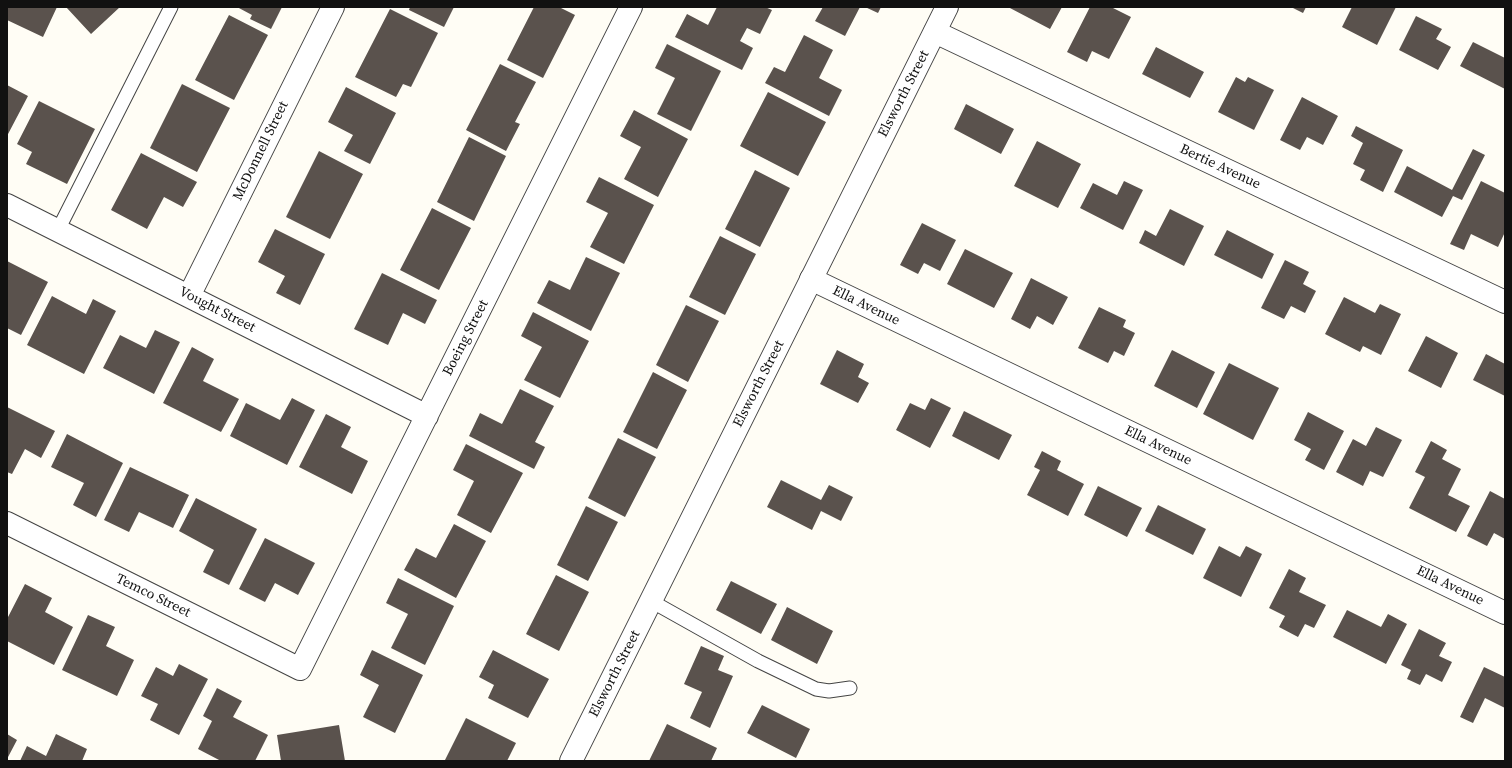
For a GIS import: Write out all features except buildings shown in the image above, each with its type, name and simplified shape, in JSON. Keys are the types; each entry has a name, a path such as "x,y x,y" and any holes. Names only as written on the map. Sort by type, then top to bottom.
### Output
{"street":[{"name":"McDonnell Street","path":"189,296 333,7"},
{"name":"Boeing Street","path":"300,669 631,7"},
{"name":"Elsworth Street","path":"571,761 947,7"},
{"name":"Bertie Avenue","path":"935,32 1505,302"},
{"name":"Vought Street","path":"7,205 427,416"},
{"name":"Ella Avenue","path":"811,279 1505,613"},
{"name":"Temco Street","path":"7,523 300,669"}],"lane":[{"path":"58,230 171,7"},
{"path":"651,602 758,661 816,689 829,691 850,688"}]}
